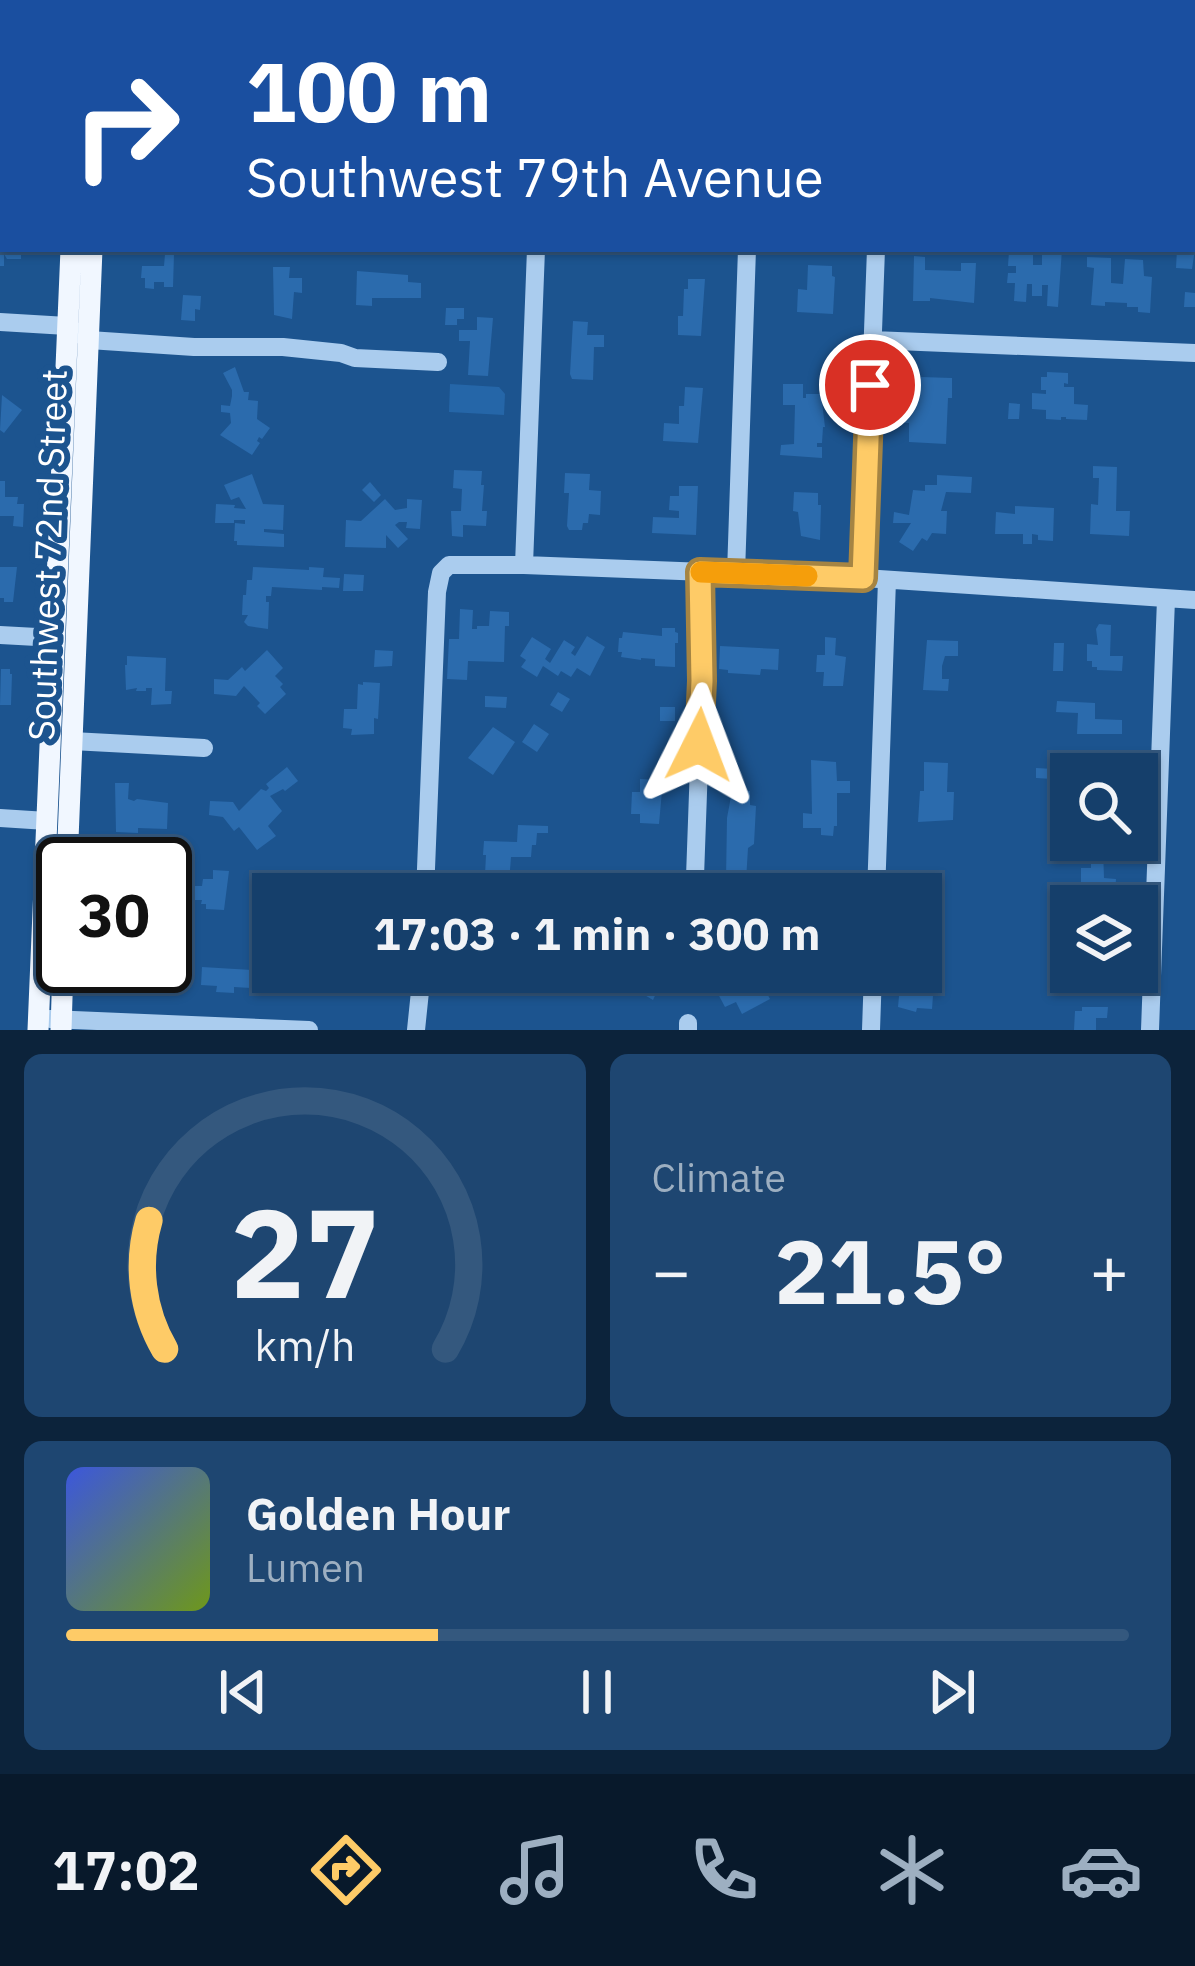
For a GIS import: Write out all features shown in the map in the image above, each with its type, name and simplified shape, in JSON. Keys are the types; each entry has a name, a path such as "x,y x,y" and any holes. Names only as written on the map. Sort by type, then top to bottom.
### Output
{"main road":[{"name":"Southwest 72nd Street","path":"49,1024 58,821 55,638 70,252"},
{"name":"Southwest 72nd Street","path":"62,837 58,821 72,741 92,252"},
{"path":"49,1024 56,993"}],"street":[{"path":"524,565 536,252"},
{"path":"736,573 747,252"},
{"path":"863,578 876,252"},
{"path":"0,322 68,326 88,340 283,347 355,358 438,362"},
{"path":"872,340 1195,352"},
{"path":"426,873 437,592 444,569 454,563 863,578 1195,600"},
{"path":"695,873 702,681 700,572"},
{"path":"877,873 887,580"},
{"path":"1150,1030 1166,599"},
{"path":"0,635 55,638"},
{"path":"72,741 204,748"},
{"path":"0,818 58,821"},
{"path":"416,1030 420,993"},
{"path":"871,1030 872,993"},
{"path":"49,1024 309,1030"}],"shaded area":[{"path":"450,384 499,387 505,394 504,415 449,412"}],"building":[{"path":"0,252 21,252 21,259 7,259 4,254 4,266 0,266"},
{"path":"1009,252 1033,252 1033,265 1042,265 1042,252 1062,252 1058,307 1047,306 1048,285 1042,285 1042,296 1032,296 1032,284 1027,284 1026,302 1014,301 1015,283 1007,283 1008,273 1016,273 1016,266 1008,266"},
{"path":"1177,252 1195,252 1192,269 1176,268"},
{"path":"165,254 174,254 173,287 154,282 154,289 145,288 142,266 164,266"},
{"path":"914,256 925,257 925,270 961,271 961,263 976,263 974,303 913,301"},
{"path":"1087,257 1111,258 1111,283 1123,284 1125,259 1143,260 1144,276 1152,277 1150,313 1138,312 1138,307 1127,307 1127,303 1091,305 1094,268 1087,267"},
{"path":"808,265 832,266 833,314 797,312 798,289 807,290"},
{"path":"273,267 290,267 289,278 302,278 302,293 294,292 292,319 274,315"},
{"path":"357,271 408,275 408,282 421,283 421,298 372,298 372,306 356,305"},
{"path":"688,279 705,279 701,336 678,335"},
{"path":"1185,292 1195,293 1195,307 1184,307"},
{"path":"183,295 201,296 195,321 181,320"},
{"path":"446,308 464,308 464,319 457,319 457,325 445,325"},
{"path":"477,317 493,318 488,376 468,375 470,341 459,341 459,330 477,330"},
{"path":"573,321 588,322 587,335 604,335 604,347 594,347 593,380 572,379 570,374"},
{"path":"235,367 244,392 249,392 248,400 258,401 257,419 270,428 259,437 252,455 220,435 231,423 230,413 221,412 221,405 230,406 232,396 223,373"},
{"path":"1047,372 1068,373 1064,387 1074,387 1074,404 1088,405 1087,420 1046,419 1046,410 1032,409 1032,393 1046,394 1041,390 1041,377 1047,377"},
{"path":"921,377 952,378 946,444 909,442 909,423 897,423 898,403 910,404 911,384 920,384"},
{"path":"783,384 803,384 803,398 821,394 825,427 817,447 822,447 822,458 780,455 781,445 794,444 795,405 783,405"},
{"path":"685,387 703,388 698,443 663,441 664,423 679,424"},
{"path":"2,395 22,410 4,433 0,430"},
{"path":"1009,403 1020,404 1019,419 1008,419"},
{"path":"1093,466 1117,467 1116,511 1130,511 1129,536 1090,534 1091,504 1098,505 1099,478 1093,478"},
{"path":"454,470 482,471 484,485 486,526 463,525 463,537 452,536 451,511 461,511 462,489 453,488"},
{"path":"565,473 590,474 589,490 601,491 600,515 589,514 582,530 567,526"},
{"path":"252,474 263,504 284,505 283,530 264,532 284,534 284,547 237,545 235,523 245,524 245,520 215,523 216,504 246,509 239,497 231,500 224,485"},
{"path":"937,475 972,477 971,493 946,492 941,511 947,511 946,534 932,533 927,541 922,538 913,551 899,542 911,523 893,523 894,512 909,515 913,490 937,485"},
{"path":"0,481 5,481 5,497 18,497 17,504 24,504 23,527 13,526 14,516 0,516"},
{"path":"370,482 381,495 374,502 362,490"},
{"path":"679,486 698,486 696,535 652,533 653,517 679,518 679,511 669,510 670,496 679,496"},
{"path":"794,492 818,493 820,540 801,536 798,512 793,511"},
{"path":"385,499 395,510 407,508 407,499 422,500 420,529 406,528 407,522 395,525 408,539 398,548 386,535 386,548 345,547 346,520 361,521"},
{"path":"1015,506 1054,508 1053,541 1038,540 1032,534 1032,544 1023,544 1023,534 995,534 996,512 1015,514"},
{"path":"0,567 17,567 13,602 0,598"},
{"path":"253,567 324,568 323,577 340,578 339,588 272,587 271,596 266,596 268,629 248,626 244,622 248,615 242,615 243,595"},
{"path":"344,574 364,575 363,591 343,591"},
{"path":"460,609 473,610 472,629 489,626 490,611 509,612 504,662 468,661 467,680 447,679 449,639 459,639"},
{"path":"1099,624 1111,625 1110,656 1123,656 1122,671 1097,670 1087,661 1087,644 1098,645"},
{"path":"662,628 675,628 678,633 675,667 655,666 655,659 621,657 623,632 662,636"},
{"path":"587,636 605,647 590,676 577,668 571,677 561,671 558,676 543,666 537,677 521,667 526,660 520,656 532,637 551,649 545,659 550,663 564,640 575,647 571,653 575,656"},
{"path":"825,637 836,638 835,655 846,657 843,686 823,686 824,672 816,672 817,655 825,655"},
{"path":"927,640 958,641 958,656 945,656 942,666 942,679 949,679 948,691 923,690"},
{"path":"1054,643 1064,643 1063,671 1053,671"},
{"path":"720,646 779,649 778,670 761,669 760,675 728,673 719,669"},
{"path":"267,650 283,668 275,676 286,694 265,714 244,686 236,696 214,694 214,679 228,680 242,667 245,671"},
{"path":"375,650 393,651 392,666 374,667"},
{"path":"127,656 166,658 165,691 172,691 171,704 151,705 152,688 126,690"},
{"path":"1,669 10,669 12,674 11,705 0,705"},
{"path":"380,683 378,719 374,718 374,734 351,735 352,729 343,728 344,709 357,709 358,684"},
{"path":"558,692 570,699 562,712 550,705"},
{"path":"485,696 507,697 506,708 485,707"},
{"path":"1057,701 1095,703 1095,719 1122,720 1122,734 1077,734 1078,713 1056,712"},
{"path":"660,707 675,707 675,721 660,721"},
{"path":"534,724 549,734 537,752 522,742"},
{"path":"493,727 515,742 493,775 468,758"},
{"path":"811,760 836,762 837,781 850,781 850,793 837,793 833,836 821,835 821,828 803,828 803,813 812,814"},
{"path":"924,762 948,763 953,820 918,822"},
{"path":"287,767 298,781 270,796 282,811 268,826 276,836 257,850 239,827 234,831 223,817 209,815 210,801 233,802 239,811"},
{"path":"1036,768 1050,769 1050,779 1036,778"},
{"path":"640,779 663,780 659,824 640,823 640,814 631,814 632,792 640,792"},
{"path":"115,783 129,783 128,799 168,803 167,829 116,832"},
{"path":"732,791 750,791 750,805 756,806 746,873 726,873"},
{"path":"518,825 548,826 548,833 537,833 531,857 511,857 510,870 485,873 484,841 517,842"},
{"path":"1091,861 1103,861 1104,878 1116,879 1116,885 1081,883 1081,868 1091,868"},
{"path":"213,870 229,871 224,910 206,909 202,900 192,900 193,886 213,879"},
{"path":"202,967 252,970 251,988 234,987 234,993 201,985"},
{"path":"718,993 767,993 770,999 742,1014 736,1002 725,1007"},
{"path":"899,993 933,993 932,1009 917,1008 916,1012 898,1007"},
{"path":"1108,1007 1107,1018 1096,1018 1096,1030 1074,1030 1075,1011"}],"slow traffic":[{"path":"701,572 807,576"}],"route":[{"path":"699,745 700,572 863,578 870,385"}]}
